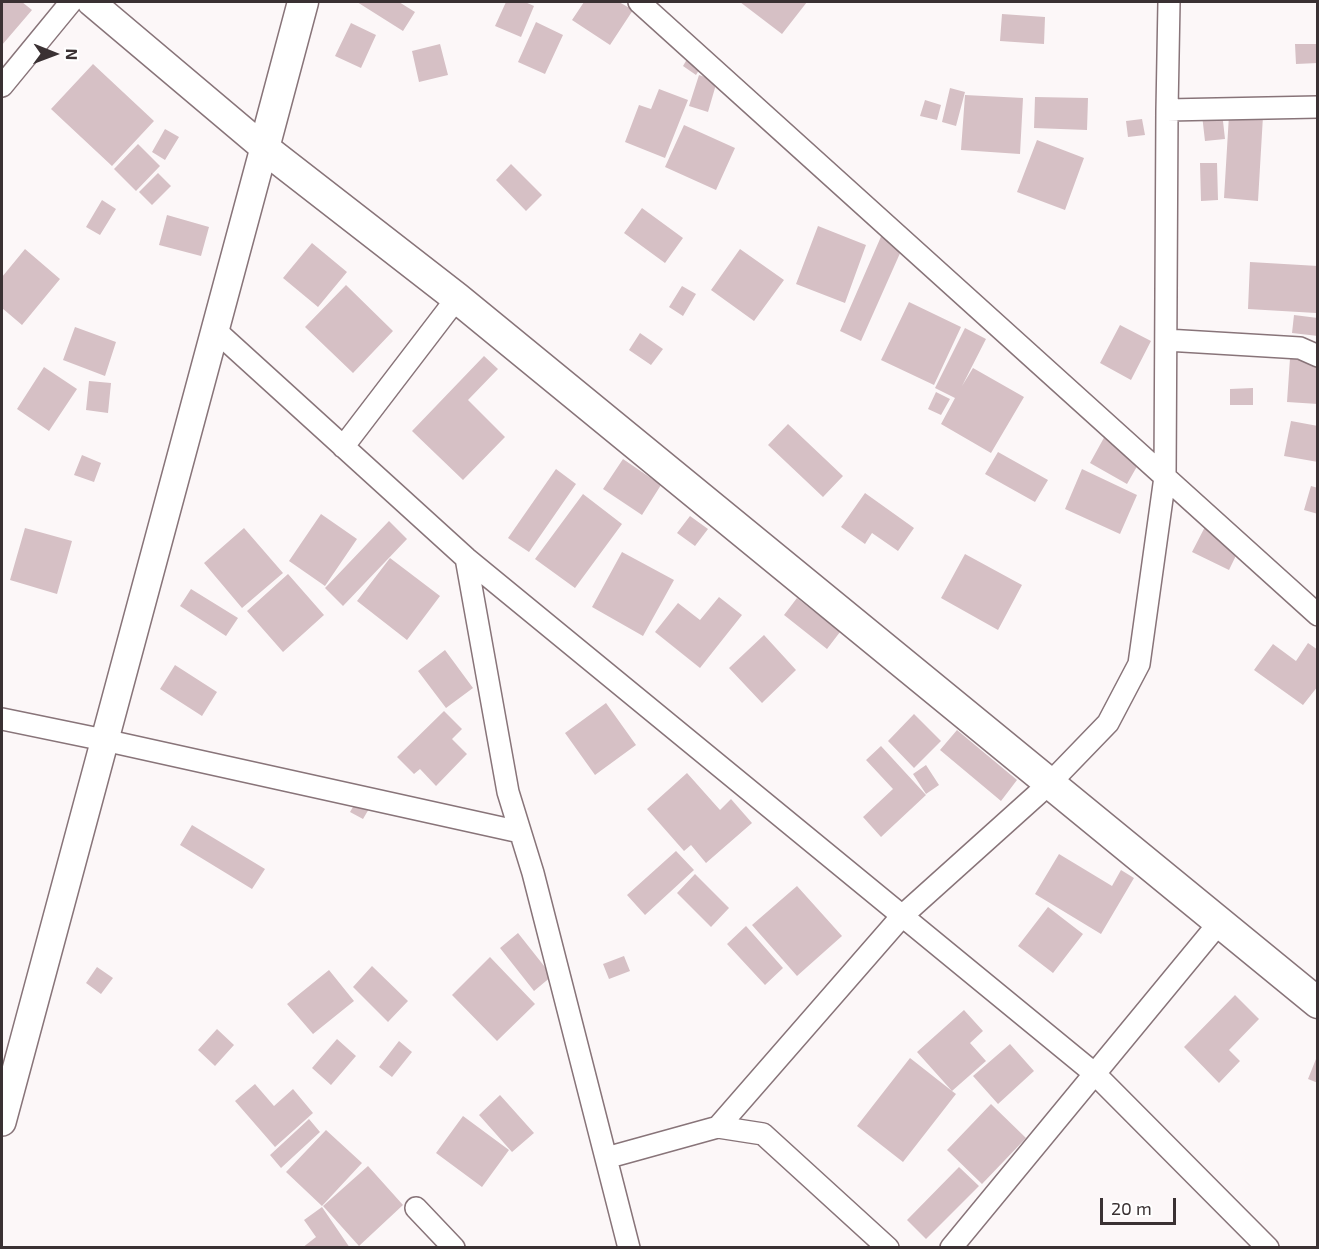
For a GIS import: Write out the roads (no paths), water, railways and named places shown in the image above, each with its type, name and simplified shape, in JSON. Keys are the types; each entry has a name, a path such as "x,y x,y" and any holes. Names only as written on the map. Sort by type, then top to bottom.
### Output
{"main road":[{"path":"303,2 264,147 457,298 1317,1003"}],"street":[{"path":"2,86 71,2"},
{"path":"2,1122 264,147 91,2"},
{"path":"639,2 1317,615"},
{"path":"718,1127 902,916 1050,783 1108,723 1139,664 1165,477 1169,2"},
{"path":"1167,110 1317,106"},
{"path":"343,447 457,298"},
{"path":"215,330 466,558 1095,1074 1268,1248"},
{"path":"1166,340 1300,348 1317,356"},
{"path":"466,558 508,792 536,884 629,1248"},
{"path":"2,720 104,740 520,832"},
{"path":"951,1248 1219,922"},
{"path":"606,1158 718,1127 763,1134 888,1248"},
{"path":"416,1209 454,1248"}]}
